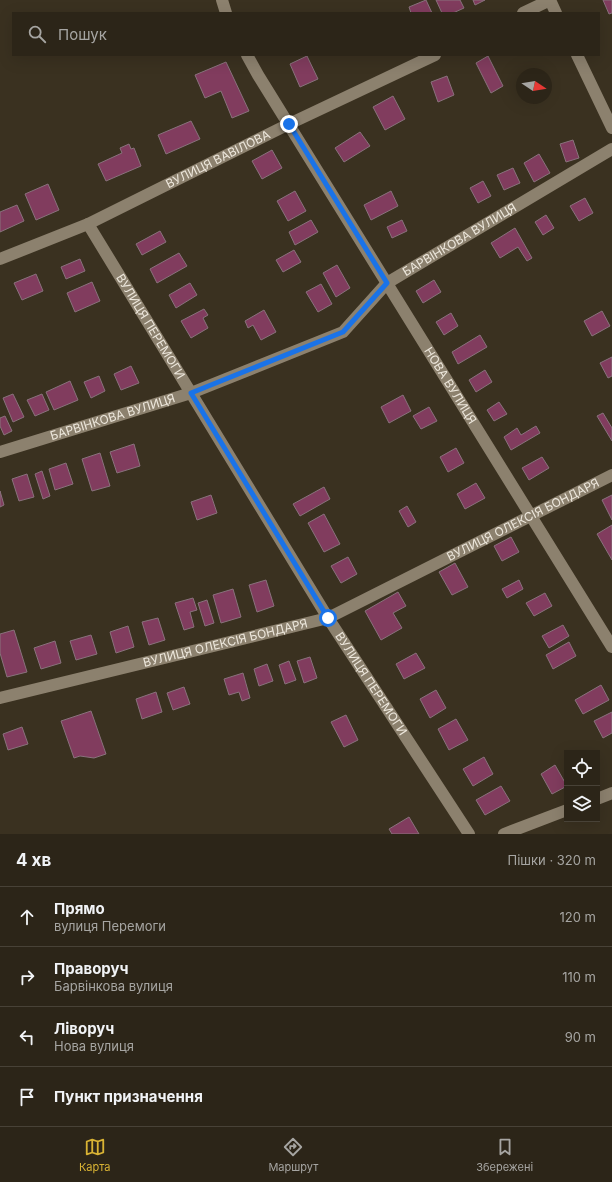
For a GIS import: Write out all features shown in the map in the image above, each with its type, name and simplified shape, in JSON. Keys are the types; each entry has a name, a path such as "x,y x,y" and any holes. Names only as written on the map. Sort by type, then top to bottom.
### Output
{"street":[{"path":"222,0 226,12"},
{"path":"524,12 550,0 556,12"},
{"name":"НОВА ВУЛИЦЯ","path":"248,56 612,647"},
{"name":"ВУЛИЦЯ ВАВІЛОВА","path":"0,259 88,224 289,124 433,56"},
{"path":"577,56 612,128"},
{"name":"БАРВІНКОВА ВУЛИЦЯ","path":"0,452 191,393 343,332 387,283 612,149"},
{"name":"ВУЛИЦЯ ПЕРЕМОГИ","path":"88,224 328,618 469,834"},
{"name":"ВУЛИЦЯ ОЛЕКСІЯ БОНДАРЯ","path":"0,698 328,618 612,475"},
{"path":"600,798 612,793"},
{"path":"504,834 564,811"}],"building":[{"path":"426,0 432,12 411,12 409,7"},
{"path":"436,0 460,0 464,8 455,12 442,12"},
{"path":"473,0 485,0 475,5"},
{"path":"603,0 612,0 612,13 609,14"},
{"path":"307,56 318,79 300,87 290,64"},
{"path":"488,56 503,86 491,93 476,63"},
{"path":"226,62 249,111 232,118 221,91 205,98 195,75"},
{"path":"447,76 454,95 438,102 431,82"},
{"path":"393,96 405,119 385,130 373,107"},
{"path":"191,121 200,139 166,154 158,135"},
{"path":"360,132 370,146 344,162 335,148"},
{"path":"573,140 579,158 566,162 560,144"},
{"path":"129,144 131,149 134,148 141,166 106,181 98,164 122,153 120,148"},
{"path":"272,150 282,168 262,179 252,161"},
{"path":"539,154 550,173 534,182 524,163"},
{"path":"513,168 520,183 504,190 497,175"},
{"path":"483,181 491,196 478,203 470,188"},
{"path":"48,184 59,210 36,220 25,194"},
{"path":"295,191 306,211 288,221 277,201"},
{"path":"391,191 398,206 371,220 364,205"},
{"path":"585,198 593,213 579,221 570,206"},
{"path":"17,205 24,221 0,232 0,212"},
{"path":"546,215 554,228 543,235 535,222"},
{"path":"311,220 318,232 295,245 289,232"},
{"path":"402,220 407,231 392,238 387,227"},
{"path":"515,228 532,258 527,261 518,247 500,258 491,243"},
{"path":"160,231 166,242 142,255 136,244"},
{"path":"294,250 301,262 283,272 276,260"},
{"path":"179,253 187,266 157,283 150,269"},
{"path":"80,259 85,271 66,279 61,267"},
{"path":"337,265 350,288 336,297 323,273"},
{"path":"36,274 43,291 22,300 14,283"},
{"path":"434,280 441,292 423,303 416,291"},
{"path":"92,282 100,301 75,312 67,293"},
{"path":"190,283 197,295 176,308 169,295"},
{"path":"321,284 332,304 318,312 306,292"},
{"path":"204,309 208,315 203,318 208,328 191,338 181,321"},
{"path":"264,310 276,332 261,340 253,325 248,328 245,321"},
{"path":"602,311 610,326 592,336 584,321"},
{"path":"451,313 458,326 444,335 436,322"},
{"path":"480,335 487,347 458,364 452,352"},
{"path":"612,357 612,376 608,378 600,363"},
{"path":"131,366 139,383 121,390 114,374"},
{"path":"485,370 492,382 476,392 469,380"},
{"path":"99,376 105,391 91,398 84,382"},
{"path":"70,381 78,400 54,410 46,392"},
{"path":"13,394 24,417 13,422 3,398"},
{"path":"42,394 49,410 35,416 27,400"},
{"path":"403,395 411,411 389,423 381,407"},
{"path":"499,402 507,414 494,421 487,410"},
{"path":"429,407 437,421 421,429 413,416"},
{"path":"603,413 612,428 612,441 597,416"},
{"path":"5,416 12,431 4,435 0,426 0,418"},
{"path":"536,426 540,433 511,450 504,437 517,428 521,435"},
{"path":"134,444 140,466 117,473 110,452"},
{"path":"456,448 464,463 448,472 440,457"},
{"path":"100,453 110,486 92,491 82,459"},
{"path":"542,457 549,468 529,480 522,468"},
{"path":"66,463 73,484 55,490 49,469"},
{"path":"42,471 50,496 43,499 35,474"},
{"path":"27,474 34,497 19,501 12,479"},
{"path":"476,483 485,498 465,509 457,494"},
{"path":"324,487 330,499 300,516 293,504"},
{"path":"0,491 4,505 0,507"},
{"path":"211,495 217,513 197,520 191,502"},
{"path":"612,495 612,520 602,500"},
{"path":"407,506 416,522 408,527 399,511"},
{"path":"324,514 340,544 324,552 308,523"},
{"path":"612,525 612,560 597,534"},
{"path":"511,537 519,552 502,561 494,546"},
{"path":"348,557 357,574 341,583 331,566"},
{"path":"455,563 468,587 452,595 439,572"},
{"path":"266,580 274,606 257,612 249,585"},
{"path":"519,580 523,589 507,598 502,589"},
{"path":"233,589 241,617 221,623 213,595"},
{"path":"398,592 406,606 393,613 402,628 381,640 365,611"},
{"path":"545,593 552,606 534,616 526,603"},
{"path":"193,598 197,610 190,612 194,627 184,630 175,603"},
{"path":"207,600 214,623 205,626 198,603"},
{"path":"158,618 165,640 149,645 142,622"},
{"path":"563,625 569,636 549,648 542,636"},
{"path":"128,626 134,647 116,653 110,632"},
{"path":"14,630 27,672 7,677 0,653 0,634"},
{"path":"91,635 97,654 76,660 70,641"},
{"path":"55,641 61,663 41,669 34,648"},
{"path":"569,642 576,656 553,669 546,655"},
{"path":"416,653 425,668 404,679 396,664"},
{"path":"310,657 317,678 304,683 297,661"},
{"path":"289,661 296,680 285,684 279,665"},
{"path":"267,664 273,681 259,686 254,669"},
{"path":"243,673 250,698 242,701 239,692 229,695 224,679"},
{"path":"601,685 609,700 583,714 575,700"},
{"path":"184,687 190,704 173,710 167,693"},
{"path":"436,690 446,708 430,718 420,699"},
{"path":"156,692 162,712 142,719 136,699"},
{"path":"91,711 106,754 94,758 80,756 74,758 61,721"},
{"path":"612,712 612,733 603,738 594,721"},
{"path":"346,715 358,740 344,747 331,722"},
{"path":"456,719 468,740 449,750 438,729"},
{"path":"22,727 28,744 8,750 3,734"},
{"path":"484,757 493,774 473,786 463,769"},
{"path":"555,765 564,781 564,788 552,794 541,774"},
{"path":"501,786 510,801 485,815 476,800"},
{"path":"409,817 419,834 392,834 389,829"}],"route":[{"path":"289,124 387,283 343,332 191,393 328,618"}]}
